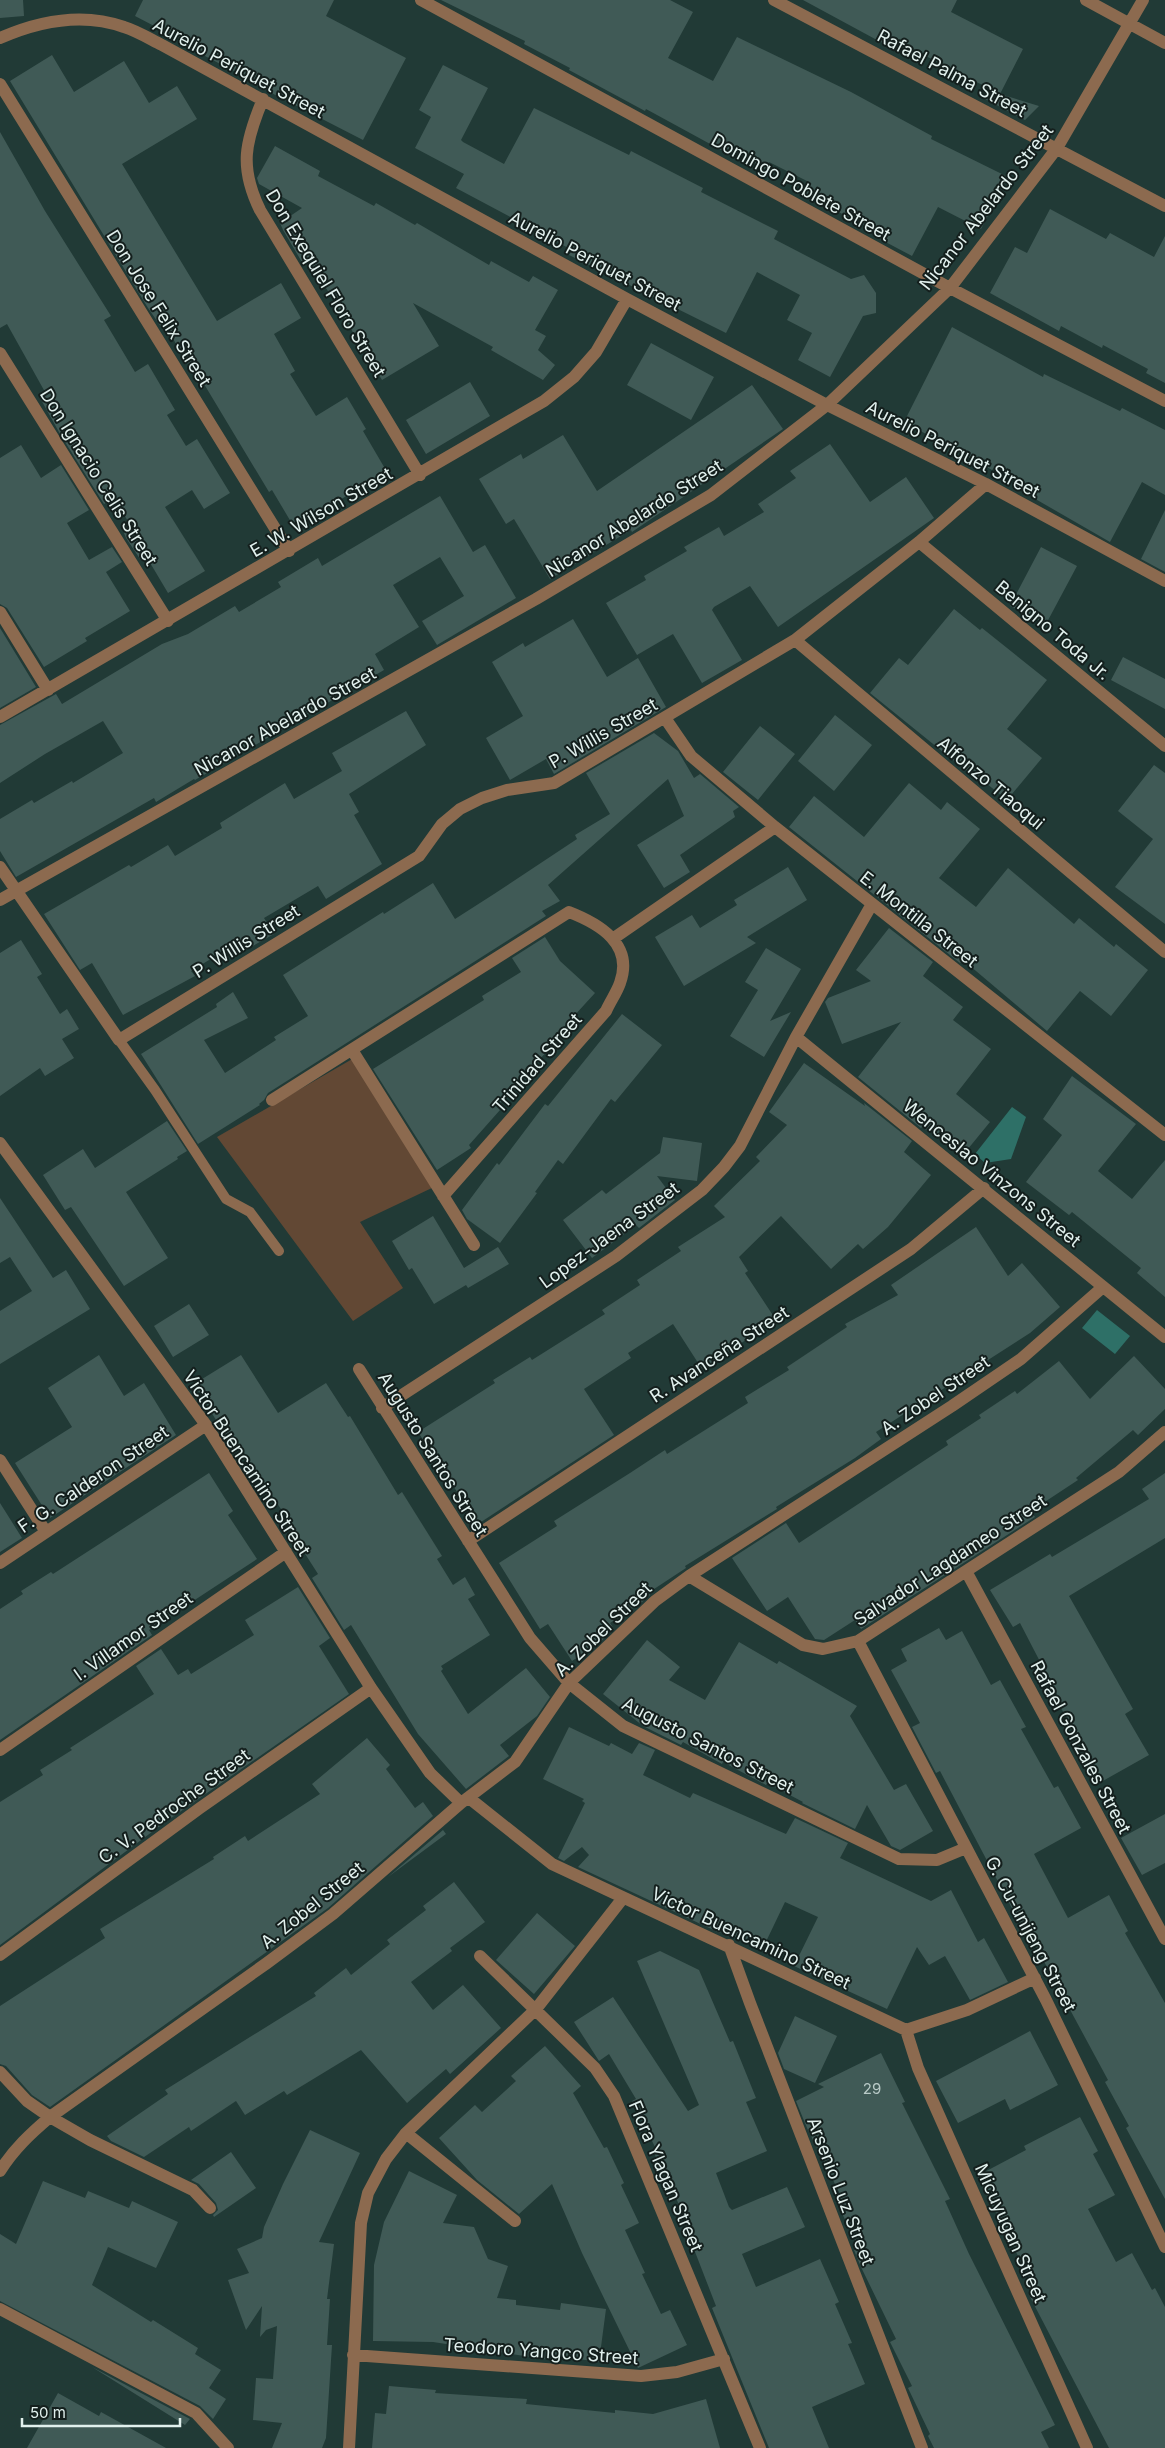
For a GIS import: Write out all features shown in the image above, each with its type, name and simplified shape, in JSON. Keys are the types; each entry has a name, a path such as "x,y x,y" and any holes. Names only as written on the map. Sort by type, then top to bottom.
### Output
{"street":[{"name":"Domingo Poblete Street","path":"422,0 950,288 1165,401"},
{"name":"Rafael Palma Street","path":"774,0 1165,206"},
{"path":"1086,0 1165,43"},
{"name":"Nicanor Abelardo Street","path":"0,900 570,580 711,495 827,405 950,288 1057,148 1142,0"},
{"name":"Aurelio Periquet Street","path":"0,38 54,20 86,19 124,26 263,99 627,299 827,405 986,484 1165,581"},
{"name":"Don Jose Felix Street","path":"0,84 289,551"},
{"name":"Don Exequiel Floro Street","path":"263,99 250,132 246,151 246,170 251,191 260,210 420,475"},
{"name":"E. W. Wilson Street","path":"0,717 420,475 544,401 574,377 596,352 627,299"},
{"name":"Don Ignacio Celis Street","path":"0,353 168,621"},
{"name":"P. Willis Street","path":"119,1040 419,856 442,824 460,809 482,798 507,790 554,783 795,640 919,542 986,484"},
{"name":"Benigno Toda Jr.","path":"919,542 1165,746"},
{"path":"0,612 48,690"},
{"name":"Alfonzo Tiaoqui","path":"795,640 1165,952"},
{"name":"E. Montilla Street","path":"665,718 691,756 775,827 1165,1134"},
{"path":"614,938 775,827"},
{"path":"0,867 119,1040"},
{"name":"Lopez-Jaena Street","path":"382,1408 616,1256 702,1190 724,1167 740,1146 796,1037 872,904"},
{"name":"Trinidad Street","path":"272,1100 569,912 594,921 614,938 623,961 620,982 606,1011 443,1196"},
{"name":"Wenceslao Vinzons Street","path":"796,1037 1165,1337"},
{"path":"352,1050 474,1245"},
{"name":"Victor Buencamino Street","path":"0,1144 206,1425 370,1688 430,1772 552,1864 729,1945 906,2030"},
{"name":"R. Avanceña Street","path":"468,1541 911,1249 984,1188"},
{"name":"A. Zobel Street","path":"0,2171 28,2136 50,2117 304,1936 465,1800 515,1762 569,1683 655,1601 689,1576 952,1406 1013,1364 1104,1286"},
{"name":"Augusto Santos Street","path":"359,1369 382,1408 530,1638 569,1683 623,1726 899,1859 937,1860 966,1848"},
{"name":"F. G. Calderon Street","path":"0,1563 206,1425"},
{"name":"Salvador Lagdameo Street","path":"689,1576 803,1645 823,1649 858,1641 1119,1472 1165,1432"},
{"path":"0,1460 46,1532"},
{"name":"I. Villamor Street","path":"0,1750 286,1552"},
{"name":"Rafael Gonzales Street","path":"966,1571 1165,1939"},
{"name":"G. Cu-unijeng Street","path":"858,1641 1035,1978 1165,2247"},
{"name":"C. V. Pedroche Street","path":"0,1955 200,1808 370,1688"},
{"path":"349,2448 361,2223 368,2193 386,2158 406,2133 536,2009 623,1898"},
{"name":"Arsenio Luz Street","path":"729,1945 922,2448"},
{"name":"Flora Ylagan Street","path":"480,1956 595,2068 614,2096 760,2448"},
{"path":"906,2030 967,2010 1035,1978"},
{"name":"Micuyugan Street","path":"906,2030 918,2068 1087,2448"},
{"path":"0,2072 27,2101 50,2117 90,2140 193,2190 210,2208"},
{"path":"406,2133 515,2221"},
{"path":"0,2309 196,2413 228,2448"},
{"name":"Teodoro Yangco Street","path":"353,2355 641,2376 678,2372 724,2359"}],"lane":[{"path":"119,1040 155,1090 226,1199 250,1212 280,1251"}],"shaded area":[{"path":"354,1058 434,1187 360,1222 403,1288 353,1321 217,1137"},
{"path":"1012,1107 1026,1117 1011,1159 985,1163 975,1154"},
{"path":"1097,1310 1130,1336 1115,1354 1082,1328"}],"building":[{"path":"0,0 23,0 24,16 0,18"},
{"path":"143,0 334,0 326,16 406,58 363,140 248,81 249,79 205,56 206,53 135,16"},
{"path":"441,0 670,0 693,12 668,58 713,81 737,37 851,92 932,136 931,139 1008,177 981,229 938,207 912,256 878,238 880,234 803,193 809,182 769,162 765,169 725,148 723,151 569,70 570,68 524,44 525,41"},
{"path":"803,0 957,0 951,12 1023,49 1000,94 916,51 912,59"},
{"path":"52,55 74,92 124,61 149,103 177,86 197,119 122,164 217,321 281,283 301,318 274,334 295,371 290,374 316,416 347,397 366,429 363,431 387,472 294,527 272,490 269,492 201,379 198,381 169,332 166,334 148,308 10,81"},
{"path":"443,65 488,88 461,140 463,142 504,164 534,108 629,155 631,151 703,188 701,192 778,231 774,239 851,279 864,275 876,293 876,313 863,316 830,377 798,360 812,333 787,320 800,295 757,272 726,333 569,255 572,250 456,188 464,174 415,148 431,117 419,110"},
{"path":"988,91 1039,106 1025,120 985,99"},
{"path":"0,132 45,211 111,316 104,320 135,372 148,364 175,410 167,415 186,446 197,439 230,493 204,509 192,490 165,507 205,571 168,593 146,556 140,559 126,538 124,533 132,528 114,498 104,504 60,434 39,396 45,392 7,324 0,328"},
{"path":"275,146 320,171 318,176 374,206 376,203 415,225 417,223 489,265 491,261 529,282 533,276 558,290 535,330 546,336 538,350 555,365 543,380 491,350 493,347 413,303 439,346 382,380 309,260 303,264 283,230 280,223 302,208 259,184 257,178"},
{"path":"1050,209 1106,239 1110,233 1154,257 1165,236 1165,383 1146,373 1148,369 1103,345 1102,348 1061,326 1059,331 990,293 1015,247 1027,253"},
{"path":"952,327 1043,377 1044,374 1120,411 1122,408 1165,430 1165,495 1142,482 1110,542 1025,493 1028,486 994,468 992,470 904,422"},
{"path":"651,343 714,377 691,420 627,385"},
{"path":"470,382 490,416 426,454 406,420"},
{"path":"752,385 783,429 632,532 631,530 550,579 514,519 506,524 479,479 521,454 523,459 563,435 597,491"},
{"path":"830,444 870,502 906,477 934,518 778,627 750,586 714,607 712,610 742,660 702,683 673,634 637,655 606,603 646,580 644,576 687,551 684,547 719,527 724,536 764,512 758,504 796,478 790,471"},
{"path":"21,445 41,478 61,465 89,510 67,523 89,560 112,547 122,562 106,572 130,611 85,638 87,641 44,667 7,608 0,604 0,458"},
{"path":"440,496 473,552 485,545 516,598 437,645 422,621 464,596 440,557 393,585 419,627 375,654 384,670 156,802 154,798 16,877 0,851 0,819 32,800 34,803 72,781 73,783 123,753 103,721 45,754 0,783 0,725 56,694 62,704 162,644 188,634 235,606 239,612 281,587 278,582 318,558 322,566"},
{"path":"1165,510 1165,572 1141,559"},
{"path":"1041,547 1077,566 1046,624 1010,606"},
{"path":"954,609 980,630 982,628 1047,680 1007,729 1042,758 1007,800 971,771 969,773 870,693 899,658 908,665"},
{"path":"573,619 607,677 638,658 666,707 554,774 546,759 510,780 486,738 523,716 492,662 523,643 525,647"},
{"path":"0,628 36,687 0,708"},
{"path":"1123,657 1165,679 1165,709 1111,680"},
{"path":"406,711 426,745 349,794 359,812 354,815 382,864 326,899 318,886 264,918 274,934 237,955 232,946 191,971 195,976 123,1015 92,963 80,970 44,914 168,845 175,856 222,828 220,823 285,783 294,799 342,771 332,753"},
{"path":"835,715 872,745 834,791 798,761"},
{"path":"760,726 795,754 758,800 723,772"},
{"path":"654,733 678,751 694,778 700,774 739,807 733,811 735,817 680,855 690,872 664,888 637,845 684,816 668,779 548,885 560,901 542,911 546,916 268,1093 260,1105 198,1144 141,1054 217,1007 216,1004 233,992 248,1018 204,1040 225,1073 276,1040 274,1037 308,1016 283,975 433,883 455,919 494,894 577,839 575,835 610,814 586,773"},
{"path":"1154,765 1165,773 1165,924 1115,887 1153,839 1118,811"},
{"path":"909,783 941,810 947,802 980,829 939,878 976,907 1008,868 1074,924 1079,918 1114,947 1116,944 1148,970 1111,1016 1080,991 1047,1031 963,960 960,963 789,827 814,796 864,837"},
{"path":"788,867 807,900 747,937 756,943 684,986 655,937 692,915 700,928 737,905 734,900"},
{"path":"889,928 933,962 923,976 963,1007 953,1020 991,1049 956,1094 990,1122 963,1155 928,1128 926,1130 921,1128 858,1077 901,1022 842,1044 825,1002 828,998 871,981 856,970"},
{"path":"545,937 560,961 595,993 563,1028 566,1030 497,1107 500,1110 469,1145 471,1148 437,1170 373,1069 484,1000 482,996 521,972 512,958"},
{"path":"21,940 42,974 37,977 60,1014 67,1009 79,1029 62,1039 74,1058 45,1076 40,1068 0,1096 0,953"},
{"path":"766,948 801,969 770,1021 791,1012 764,1057 730,1036 758,990 745,982"},
{"path":"622,1014 662,1045 615,1102 611,1099 563,1164 558,1160 535,1192 537,1193 500,1243 467,1219 462,1210 545,1104 548,1106"},
{"path":"804,1063 865,1106 864,1103 912,1141 904,1152 931,1175 888,1227 863,1249 858,1244 831,1269 781,1216 739,1257 748,1271 745,1273 776,1320 702,1369 673,1324 628,1353 631,1358 584,1389 614,1435 478,1524 418,1432 495,1383 493,1380 530,1357 532,1360 605,1314 602,1310 640,1285 637,1280 681,1251 678,1247 725,1217 714,1206 760,1161 756,1157 787,1125 769,1112"},
{"path":"1072,1076 1136,1124 1098,1171 1132,1199 1165,1160 1165,1297 1137,1273 1141,1268 1072,1212 1069,1215 1026,1182 1062,1135 1043,1119"},
{"path":"167,1121 187,1151 177,1157 178,1159 126,1192 168,1258 124,1286 71,1207 65,1210 43,1175 83,1149 95,1168"},
{"path":"663,1137 702,1143 697,1181 657,1176 675,1200 639,1228 636,1225 592,1258 563,1220 602,1190 606,1194 660,1153"},
{"path":"0,1198 53,1278 66,1270 90,1309 0,1364 0,1311 32,1291 10,1257 0,1263"},
{"path":"433,1216 464,1268 498,1247 509,1264 468,1288 466,1285 434,1304 412,1268 409,1270 392,1241"},
{"path":"976,1227 1008,1276 1022,1263 1060,1307 1030,1333 876,1432 881,1439 855,1458 685,1566 686,1568 648,1593 650,1595 642,1602 610,1623 614,1629 598,1644 572,1661 548,1624 540,1629 499,1563 557,1526 554,1521 665,1450 667,1454 748,1403 745,1397 789,1370 787,1367 847,1327 845,1324 898,1295 891,1285"},
{"path":"189,1304 209,1335 173,1357 154,1326"},
{"path":"99,1355 124,1396 144,1383 176,1435 50,1518 15,1463 72,1427 48,1388"},
{"path":"241,1355 278,1413 326,1383 348,1417 350,1416 398,1495 402,1492 442,1556 437,1559 453,1585 465,1577 475,1595 468,1599 490,1635 441,1666 443,1669 441,1671 468,1714 526,1668 550,1697 537,1716 500,1745 509,1756 466,1789 418,1734 351,1625 344,1630 312,1578 318,1574 302,1549 306,1547 232,1435 227,1438 194,1384"},
{"path":"1134,1356 1165,1389 1165,1409 1138,1435 1133,1430 1076,1478 1078,1480 1031,1511 1035,1517 861,1629 855,1620 824,1640 815,1639 788,1597 767,1611 732,1558 786,1523 799,1543 948,1445 946,1441 981,1418 979,1415 1015,1391 1017,1394 1059,1361 1090,1399"},
{"path":"209,1473 233,1511 228,1515 257,1559 149,1630 152,1635 0,1740 0,1609 23,1594 21,1591 51,1572 53,1574"},
{"path":"1165,1473 1165,1538 1069,1596 1133,1709 1125,1714 1149,1755 1101,1782 1061,1708 1063,1706 1020,1623 1013,1627 990,1590 1050,1554 1052,1557 1149,1499 1142,1489"},
{"path":"0,1503 22,1538 0,1552"},
{"path":"298,1587 330,1638 319,1646 349,1694 164,1823 0,1945 0,1802 43,1775 40,1770 72,1750 70,1748 154,1694 136,1666 161,1649 178,1675 188,1669 191,1674 254,1635 245,1620"},
{"path":"939,1628 946,1640 962,1631 991,1685 1000,1680 1026,1727 1021,1729 1054,1788 1058,1786 1081,1828 1034,1854 1068,1918 1109,1895 1128,1931 1125,1933 1165,2003 1165,2199 1126,2128 1129,2126 1105,2082 1108,2080 1027,1930 1024,1931 940,1771 936,1773 912,1727 920,1723 891,1670 907,1661 901,1649"},
{"path":"647,1640 680,1667 669,1680 705,1700 739,1642 777,1664 779,1661 857,1706 850,1716 894,1790 906,1784 933,1831 900,1850 891,1846 867,1805 855,1829 802,1803 767,1783 766,1785 723,1762 722,1764 683,1742 681,1745 643,1726 603,1694"},
{"path":"569,1727 609,1746 611,1743 632,1754 639,1743 655,1750 643,1775 690,1798 693,1793 786,1834 795,1818 848,1843 840,1858 931,1901 951,1890 978,1942 984,1938 1008,1982 970,2000 945,1956 929,1965 917,1947 887,2009 794,1966 818,1917 785,1902 762,1950 722,1930 720,1933 578,1867 589,1855 582,1847 564,1861 558,1858 585,1803 582,1801 584,1799 543,1779"},
{"path":"367,1738 390,1765 386,1769 415,1808 423,1802 433,1816 328,1908 50,2107 32,2095 6,2066 0,2064 0,2006 105,1938 100,1929 214,1859 213,1857 245,1836 248,1841 320,1794 312,1784"},
{"path":"1165,1814 1165,1863 1142,1875 1121,1838"},
{"path":"443,1830 446,1834 388,1877"},
{"path":"454,1882 485,1922 450,1948 452,1951 411,1982 433,2010 463,1985 501,2028 450,2074 446,2069 407,2103 361,2050 287,2095 284,2091 245,2115 236,2101 191,2131 189,2127 144,2157 111,2141 107,2136 168,2094 165,2090 316,1996 314,1993 346,1968 351,1975 390,1944 387,1940 426,1910 423,1906"},
{"path":"537,1913 575,1946 534,1994 496,1960"},
{"path":"660,1951 699,1970 730,2042 733,2041 756,2098 746,2102 767,2151 716,2173 729,2207 732,2210 787,2187 805,2227 742,2254 756,2287 820,2259 839,2302 835,2304 852,2343 848,2344 865,2384 812,2407 829,2448 769,2448 712,2308 716,2306 685,2226 687,2225 666,2173 662,2175 653,2149 655,2147 632,2101 636,2099 609,2054 599,2061 574,2022 613,1997 688,2111 699,2105 637,1961"},
{"path":"795,2016 837,2036 815,2083 784,2069 778,2053"},
{"path":"1030,2031 1058,2085 1010,2110 1005,2099 958,2123 936,2081"},
{"path":"545,2046 581,2086 573,2093 604,2148 607,2147 624,2183 621,2185 639,2223 625,2230 645,2273 642,2274 661,2314 670,2310 687,2345 638,2368 582,2253 552,2184 519,2214 477,2180 439,2138 475,2105 482,2112 516,2081 511,2076"},
{"path":"881,2053 905,2102 902,2103 950,2199 945,2201 969,2254 1055,2425 1041,2432 1049,2448 934,2448 928,2436 930,2434 908,2388 912,2386 890,2342 896,2339 861,2267 854,2250 859,2248 835,2199 841,2196 807,2128 796,2101 824,2087 818,2084"},
{"path":"1080,2117 1098,2151 1093,2154 1115,2195 1088,2209 1116,2262 1132,2253 1152,2290 1155,2288 1165,2307 1165,2448 1109,2448 1029,2295 1036,2291 977,2176 1026,2150 1024,2146"},
{"path":"310,2130 360,2153 319,2242 334,2244 327,2299 330,2299 327,2345 332,2345 326,2438 322,2448 272,2448 282,2423 253,2420 256,2378 273,2379 277,2326 266,2330 260,2337 262,2306 246,2330 228,2280 249,2273 237,2249 262,2238 264,2227 283,2184"},
{"path":"231,2152 256,2188 214,2217 213,2215 218,2210 216,2203 199,2184 191,2180"},
{"path":"409,2171 457,2195 443,2223 474,2227 488,2259 508,2266 497,2298 516,2300 516,2305 560,2310 561,2303 606,2309 599,2362 551,2355 551,2360 433,2342 373,2341 374,2265 384,2222"},
{"path":"43,2181 85,2198 88,2191 129,2208 132,2201 178,2222 156,2268 108,2247 92,2285 151,2322 153,2320 198,2348 195,2354 221,2370 209,2388 226,2399 213,2419 200,2406 0,2301 0,2234 16,2244"},
{"path":"92,2367 190,2419 185,2425"},
{"path":"389,2386 436,2390 435,2393 527,2399 526,2404 615,2413 615,2410 653,2414 706,2399 720,2448 372,2448 375,2413 386,2414"},
{"path":"58,2393 99,2416 101,2412 166,2448 27,2448"}]}
